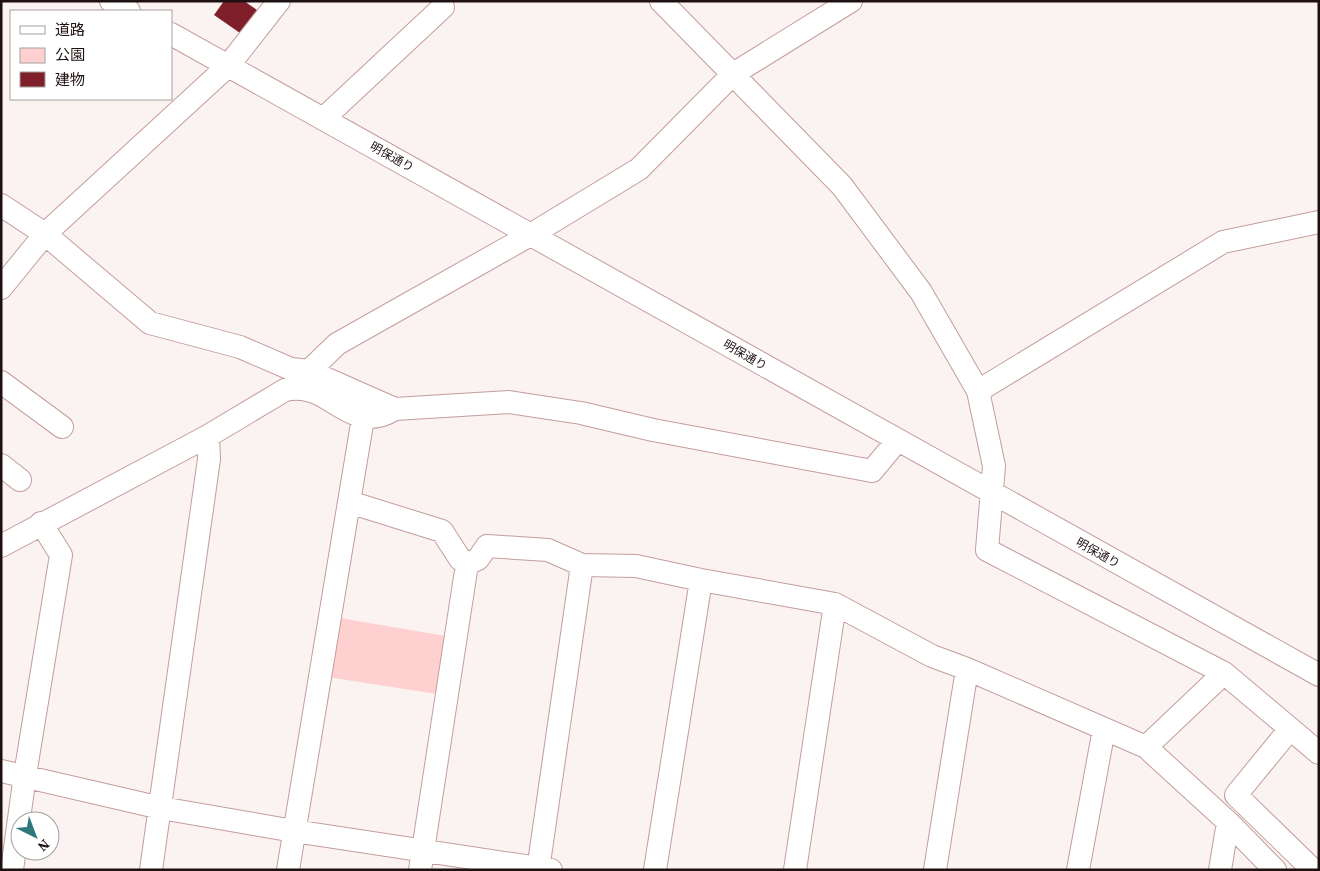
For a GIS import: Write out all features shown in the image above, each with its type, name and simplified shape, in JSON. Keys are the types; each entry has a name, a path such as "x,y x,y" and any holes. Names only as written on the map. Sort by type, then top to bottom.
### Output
{"street":[{"path":"111,1 127,10"},
{"path":"1,288 45,234 228,66 279,1"},
{"path":"661,1 842,186 921,292 978,391 994,466 987,550 1224,673 1319,753"},
{"path":"309,371 337,344 532,234 639,168 732,74 851,1"},
{"path":"323,119 443,7"},
{"name":"明保通り","path":"172,35 1319,675"},
{"path":"1,205 45,234 150,324 240,347 291,369 309,371 395,408 509,402 581,413 653,430 872,471 897,441"},
{"path":"978,391 1223,242 1319,222"},
{"path":"1,382 62,427"},
{"path":"1,546 208,436 285,390 297,387 309,389 363,418 386,414 395,408"},
{"path":"288,870 363,418"},
{"path":"151,870 209,459 208,436"},
{"path":"1,465 20,480"},
{"path":"349,502 442,531 460,559 467,564"},
{"path":"12,870 25,775 61,556 41,524"},
{"path":"467,564 478,559 488,546 548,550 582,565 636,566 700,580 835,604 932,656 967,669 1146,747 1228,822 1275,870"},
{"path":"421,860 467,564"},
{"path":"1,771 25,775 160,808 294,831 421,860 543,869 582,565"},
{"path":"656,870 700,580"},
{"path":"795,870 835,604"},
{"path":"936,870 967,669"},
{"path":"1146,747 1224,673"},
{"path":"1290,728 1236,794 1313,870"},
{"path":"1078,870 1104,729"},
{"path":"1220,870 1228,822"}],"green space":[{"path":"334,617 446,636 437,694 327,677"}],"building":[{"path":"224,1 244,1 257,10 240,33 214,15"}]}
